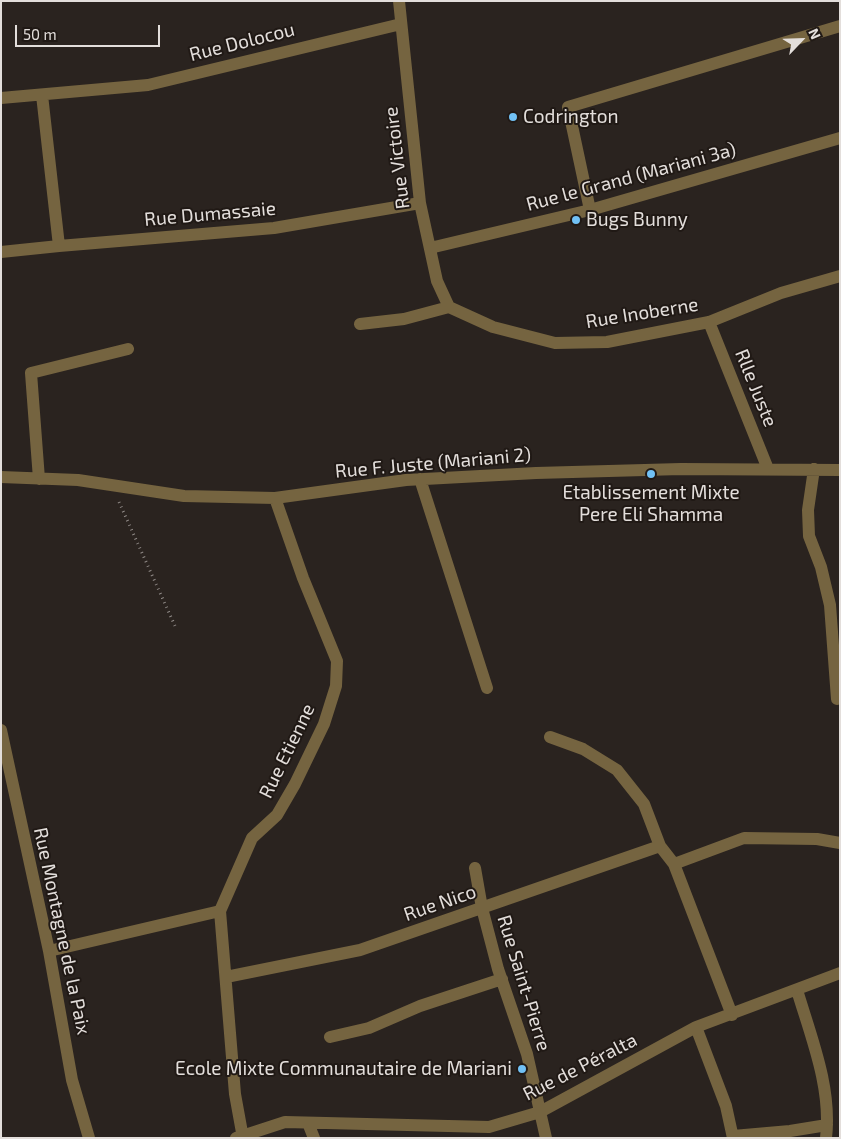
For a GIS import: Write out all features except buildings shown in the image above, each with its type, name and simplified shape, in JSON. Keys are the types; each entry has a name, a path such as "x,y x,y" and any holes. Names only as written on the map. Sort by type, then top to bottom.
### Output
{"street":[{"name":"Rue Victoire","path":"399,1 420,202 437,281 449,307"},
{"name":"Rue Dolocou","path":"1,98 148,85 401,24"},
{"path":"590,210 568,107 840,26"},
{"path":"42,95 59,246"},
{"name":"Rue le Grand (Mariani 3a)","path":"430,248 590,210 840,138"},
{"name":"Rue Dumassaie","path":"1,252 274,228 420,202"},
{"name":"Rue Inoberne","path":"449,307 493,327 555,343 607,342 709,322 781,293 840,276"},
{"path":"360,324 404,319 449,307"},
{"name":"Rlle Juste","path":"709,322 768,468"},
{"path":"39,479 31,372 128,349"},
{"name":"Rue F. Juste (Mariani 2)","path":"1,477 78,480 184,496 275,498 420,479 671,469 768,468 840,470"},
{"path":"814,469 808,510 809,536 821,567 830,605 837,699"},
{"path":"420,479 487,688"},
{"name":"Rue Etienne","path":"241,1137 235,1094 220,911 252,838 277,815 295,784 324,724 336,686 337,660 303,578 275,498"},
{"name":"Rue Montagne de la Paix","path":"1,730 49,951 72,1080 89,1138"},
{"path":"550,737 583,749 617,770 644,804 660,846 674,864 732,1015"},
{"path":"674,864 744,838 817,839 840,843"},
{"name":"Rue Nico","path":"226,977 360,950 660,846"},
{"name":"Rue Saint-Pierre","path":"475,868 482,908 502,979 527,1054 546,1138"},
{"path":"49,951 220,911"},
{"name":"Rue de Péralta","path":"241,1137 285,1122 489,1127 540,1112 696,1027 840,973"},
{"path":"330,1037 369,1028 420,1006 502,979"},
{"path":"696,1027 726,1106 733,1137 790,1131 827,1131 823,1080 797,990"},
{"path":"308,1123 314,1138"}],"path":[{"path":"111,486 175,626"}],"place":[{"name":"Codrington","path":"513,117"},
{"name":"Bugs Bunny","path":"576,220"},
{"name":"Etablissement Mixte Pere Eli Shamma","path":"651,474"},
{"name":"Ecole Mixte Communautaire de Mariani","path":"522,1069"}]}
